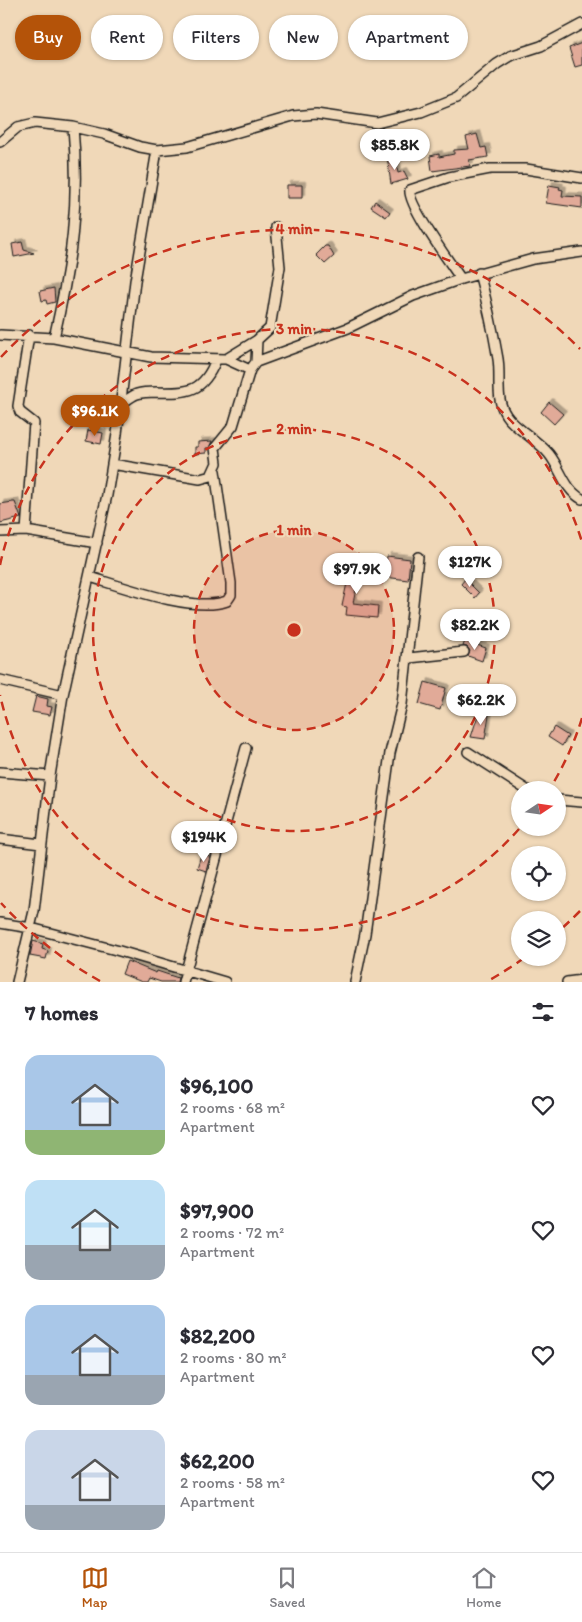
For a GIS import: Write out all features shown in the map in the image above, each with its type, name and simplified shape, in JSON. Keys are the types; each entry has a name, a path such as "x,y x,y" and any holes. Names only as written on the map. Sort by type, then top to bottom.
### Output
{"street":[{"path":"0,142 18,127 35,123 73,127 157,150 187,147 293,116 316,114 377,123 395,120 456,98 496,64 510,56 541,46 582,24"},
{"path":"54,338 64,293 76,208 77,168 73,127"},
{"path":"17,982 31,928 50,776 63,695 90,577 112,464 135,281 157,150"},
{"path":"461,279 415,209 409,194 410,190 449,176 490,169 526,169 582,178"},
{"path":"0,336 54,338 151,357 226,359 257,340 270,328 280,267 276,227"},
{"path":"112,464 200,479 211,476 217,463 215,448 233,426 250,370 256,362 348,328 413,296 461,279 533,259 582,252"},
{"path":"479,273 498,362 499,391 503,410 508,418 538,442 550,455 571,491 582,499"},
{"path":"26,531 34,423 21,413 18,406 29,336"},
{"path":"256,362 257,340"},
{"path":"226,359 250,370"},
{"path":"120,405 138,394 189,391 207,379 216,360"},
{"path":"90,577 158,598 185,602 227,601 231,595 231,583 214,471"},
{"path":"0,532 26,531 97,543"},
{"path":"355,982 365,934 390,753 402,704 409,658 418,557"},
{"path":"409,658 464,652"},
{"path":"0,680 63,695"},
{"path":"183,982 246,748"},
{"path":"468,752 513,781"},
{"path":"0,772 50,776"},
{"path":"566,801 582,802"},
{"path":"0,839 41,844"},
{"path":"0,923 31,928 225,982"},
{"path":"568,982 582,980"}],"building":[{"path":"582,43 582,65 575,67 569,48"},
{"path":"477,134 481,148 486,147 488,157 469,160 470,166 432,171 430,156 439,154 439,157 454,154 454,150 469,149 466,137"},
{"path":"394,154 398,173 404,171 408,179 391,184 387,156"},
{"path":"287,185 302,185 302,198 287,198"},
{"path":"549,185 560,187 559,189 563,190 562,196 582,197 582,208 546,203"},
{"path":"375,201 390,212 386,217 371,207"},
{"path":"22,242 24,250 34,253 14,257 12,244"},
{"path":"325,246 328,246 334,256 325,264 316,255"},
{"path":"54,288 55,302 47,304 46,300 42,301 40,291"},
{"path":"549,402 563,414 554,424 541,412"},
{"path":"88,430 103,433 101,444 86,441"},
{"path":"212,441 209,448 206,448 206,453 195,454 195,447 198,447 198,442"},
{"path":"15,502 21,518 0,523 0,504"},
{"path":"387,556 410,559 408,580 385,577"},
{"path":"352,560 362,562 353,603 378,606 377,618 346,615 347,607 342,606"},
{"path":"465,579 479,593 475,598 461,584"},
{"path":"465,641 486,648 482,661 468,656 470,651 467,647 463,646"},
{"path":"425,682 446,688 440,710 419,704"},
{"path":"36,696 48,699 47,706 52,707 50,715 32,712"},
{"path":"479,712 489,715 485,739 471,737"},
{"path":"554,727 568,736 562,746 548,737"},
{"path":"201,855 210,857 206,871 197,868"},
{"path":"33,941 43,944 42,949 48,951 46,959 30,956"},
{"path":"127,961 156,973 157,971 178,978 177,982 161,982 149,978 147,982 142,982 122,974"}]}
